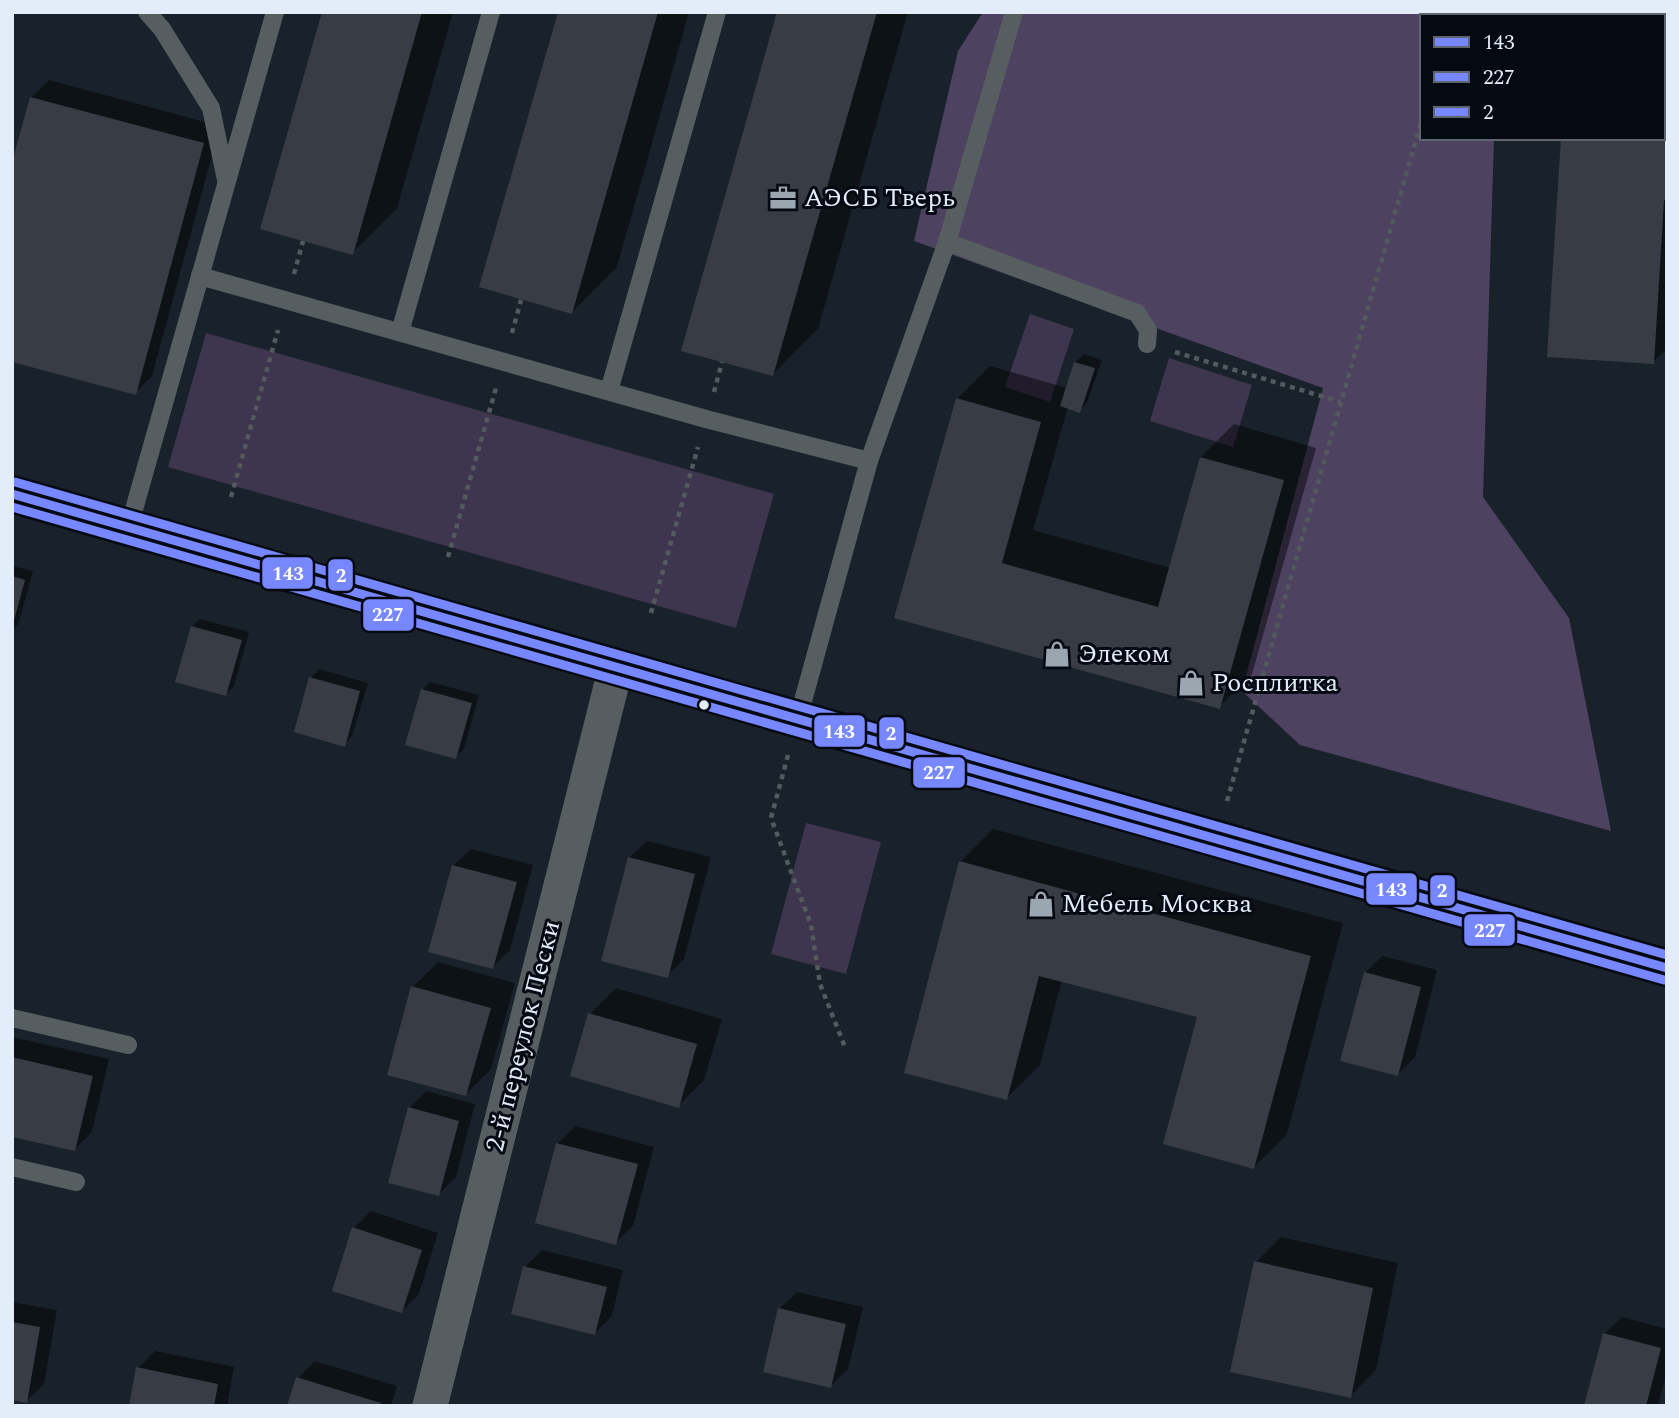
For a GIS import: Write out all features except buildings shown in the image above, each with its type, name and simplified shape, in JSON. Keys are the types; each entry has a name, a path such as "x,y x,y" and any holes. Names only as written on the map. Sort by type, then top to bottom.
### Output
{"main road":[{"path":"12,494 1667,968"}],"street":[{"name":"2-й переулок Пески","path":"430,1406 616,667"}],"lane":[{"path":"147,12 162,29 211,108 226,183"},
{"path":"128,527 275,12"},
{"path":"400,332 491,12"},
{"path":"609,391 717,12"},
{"path":"798,719 869,461 947,242 1014,12"},
{"path":"947,242 1137,313 1148,330 1147,344"},
{"path":"200,276 706,419 869,461"},
{"path":"12,1017 128,1045"},
{"path":"12,1167 76,1182"}],"path":[{"path":"1216,839 1420,126"},
{"path":"231,497 303,241"},
{"path":"448,557 521,300"},
{"path":"1147,344 1341,402"},
{"path":"651,614 722,362"},
{"path":"798,719 771,818 811,925 820,984 845,1047"}],"shaded area":[{"path":"983,12 1507,12 1420,14 1420,140 1494,140 1483,497 1569,618 1611,831 1300,745 1242,691 1323,388 914,241 958,51"},
{"path":"1030,314 1074,329 1050,402 1005,387"},
{"path":"206,333 774,494 736,628 168,467"},
{"path":"1169,358 1252,385 1233,447 1150,421"},
{"path":"806,823 881,842 846,974 771,954"}],"transit line":[{"name":"2","path":"15,482 1667,955"},
{"name":"143","path":"12,494 1667,968"},
{"name":"227","path":"12,507 1664,980"}],"place":[{"name":"АЭСБ Тверь","path":"783,198"},
{"name":"Элеком","path":"1057,654"},
{"name":"Росплитка","path":"1191,683"},
{"name":"Мебель Москва","path":"1041,904"}]}
